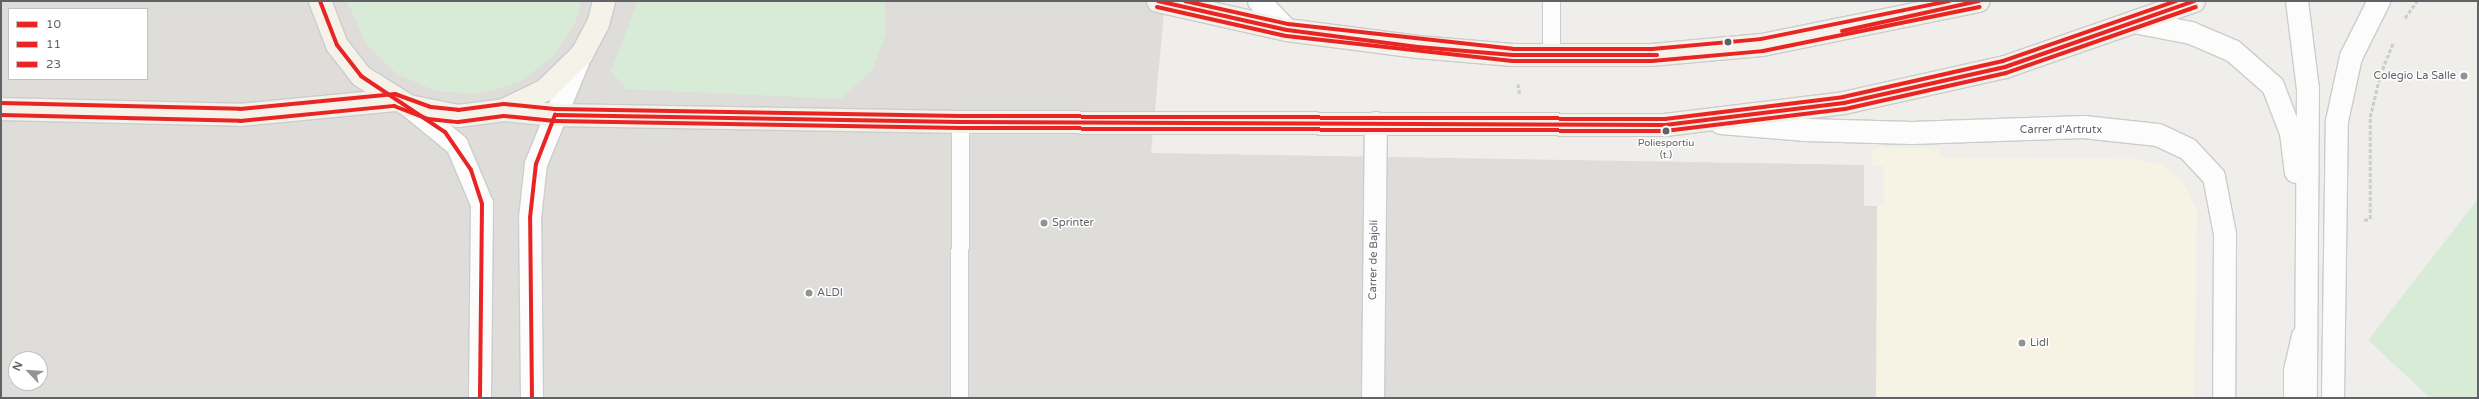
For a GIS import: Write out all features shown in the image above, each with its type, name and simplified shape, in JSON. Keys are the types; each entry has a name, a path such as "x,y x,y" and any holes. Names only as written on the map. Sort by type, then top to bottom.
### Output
{"main road":[{"path":"320,1 337,45 361,76 402,103"},
{"path":"504,110 545,90 582,54 598,24 604,1"},
{"path":"1158,1 1287,30 1418,47 1513,55 1551,53 1652,55 1762,45 1980,1"},
{"path":"1,110 240,115 402,103 458,116 504,110 555,115 960,122 1665,125 1859,100 2005,67 2194,1"}],"street":[{"path":"1259,1 1287,30"},
{"path":"2297,1 2308,89 2306,398"},
{"path":"2333,398 2337,121 2351,57 2379,1"},
{"path":"2134,22 2191,33 2233,51 2273,86 2291,133 2306,266"},
{"path":"532,398 530,218 536,164 555,115 582,54"},
{"path":"402,103 457,145 482,204 480,398"},
{"name":"Carrer d'Artrutx","path":"1696,120 1806,130 1912,133 2084,127 2158,135 2188,149 2214,177 2225,234 2224,398"},
{"name":"Carrer de Bajolí","path":"1373,398 1376,123"}],"lane":[{"path":"1551,1 1551,53"},
{"path":"959,398 960,122"},
{"path":"2292,398 2292,370 2306,308"}],"path":[{"path":"2401,24 2417,1"},
{"path":"2370,219 2370,117 2380,75 2395,38"}],"shaded area":[{"path":"1,1 1165,1 1151,153 1864,165 1864,206 1877,206 1876,398 1,398"},
{"path":"1878,147 1940,149 1940,158 2136,159 2161,165 2181,179 2197,210 2194,398 1876,398 1877,206 1884,206 1884,166 1871,165 1872,153"}],"green space":[{"path":"347,1 581,1 576,21 553,57 519,82 478,94 436,91 397,74 367,45"},
{"path":"638,1 885,1 886,33 872,71 840,99 626,89 611,71"},
{"path":"2478,199 2478,398 2430,398 2368,340"}],"transit line":[{"name":"10","path":"320,1 337,45 361,76 445,132 471,170 482,204 480,398"},
{"name":"10","path":"1158,1 1287,30 1418,47 1513,55 1657,55"},
{"name":"23","path":"1185,1 1288,24 1513,49 1652,49 1761,39 1949,1"},
{"name":"10","path":"1842,31 1979,1"},
{"name":"23","path":"1,103 240,109 395,94 431,107 458,110 504,104 555,109 960,116 1665,119 1843,97 2003,61 2176,1"},
{"name":"10","path":"532,398 530,218 536,164 555,115 960,122 1665,125 1844,103 2005,67 2194,1"},
{"name":"11","path":"1157,7 1286,36 1513,61 1652,61 1763,51 1980,7"},
{"name":"11","path":"1,115 240,121 394,106 428,119 458,122 504,116 555,121 960,128 1665,131 1845,109 2006,73 2196,7"}],"place":[{"name":"Colegio La Salle","path":"2464,76"},
{"name":"Poliesportiu (t.)","path":"1666,131"},
{"name":"Sprinter","path":"1044,223"},
{"name":"ALDI","path":"809,293"},
{"name":"Lidl","path":"2022,343"}]}
